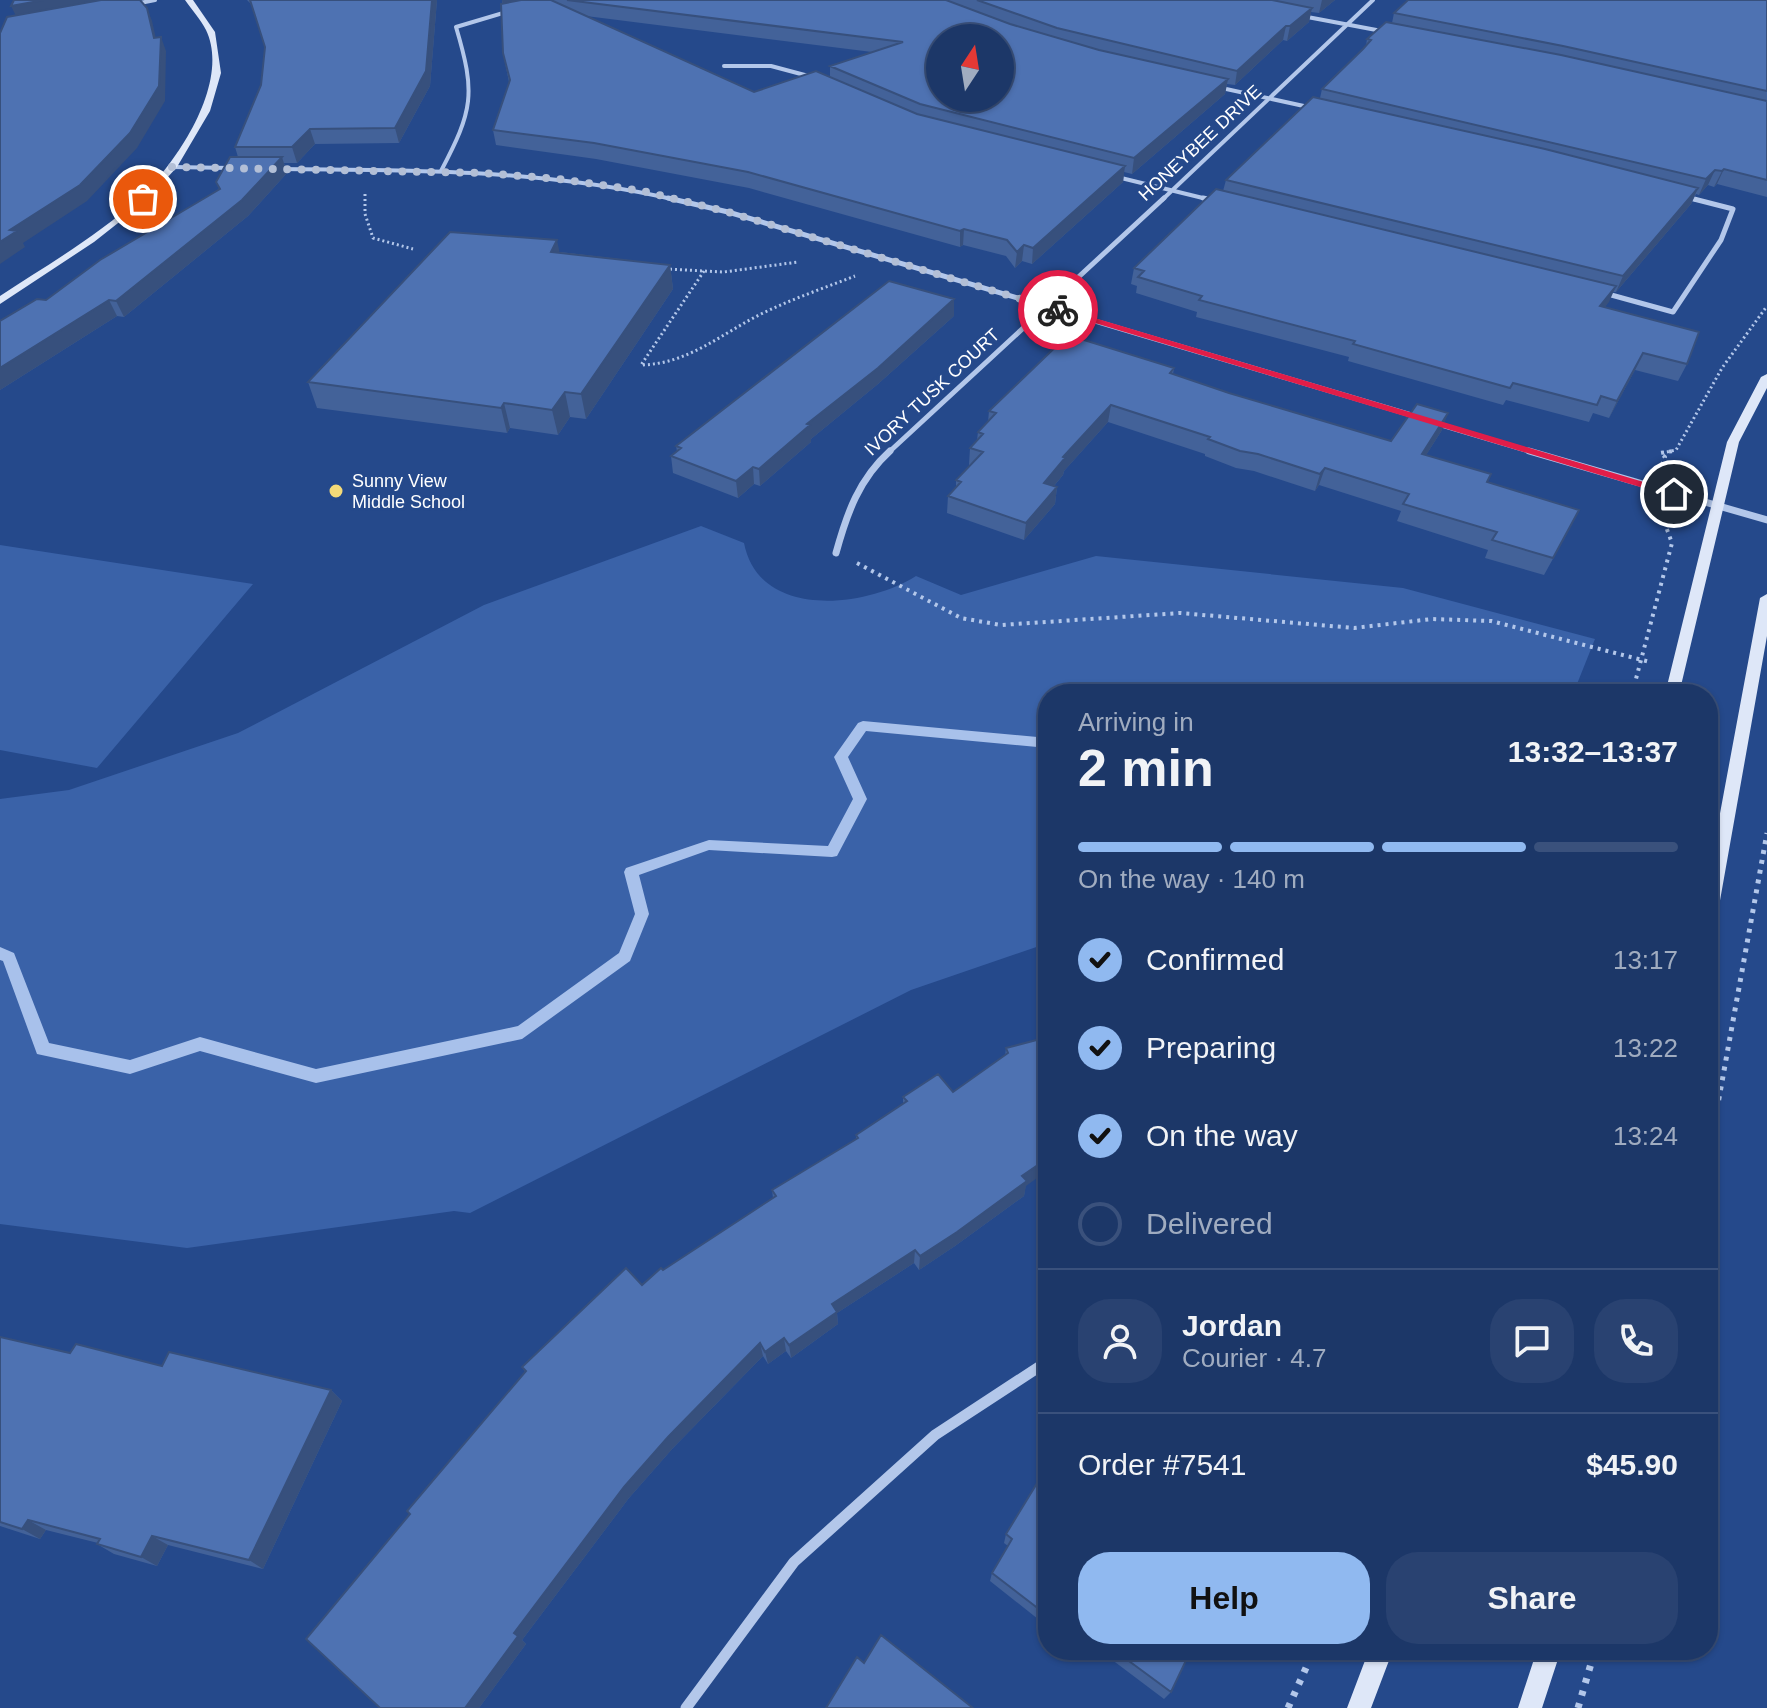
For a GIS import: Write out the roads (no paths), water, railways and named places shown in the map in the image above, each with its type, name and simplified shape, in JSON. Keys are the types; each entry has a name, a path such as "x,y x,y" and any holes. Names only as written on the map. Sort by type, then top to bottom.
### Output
{"main road":[{"path":"0,301 123,216 172,167 206,111 217,73 211,32 189,0"},
{"path":"1674,684 1733,442 1767,377"},
{"path":"1718,868 1767,598"},
{"path":"1359,1708 1377,1660"},
{"path":"1530,1708 1546,1660"}],"street":[{"path":"132,4 155,0"},
{"name":"HONEYBEE DRIVE","path":"1045,306 1373,0"},
{"path":"441,171 465,124 468,98 464,51 456,27 519,9"},
{"path":"1288,13 1391,33"},
{"path":"724,66 752,63 785,66 826,83"},
{"path":"1214,87 1320,110"},
{"path":"172,167 236,168"},
{"path":"267,169 441,171 559,179 643,191 728,212 1767,520"},
{"path":"1108,175 1230,204"},
{"path":"1592,289 1673,312 1721,240 1733,209 1672,193"},
{"name":"IVORY TUSK COURT","path":"836,553 847,514 869,470 1045,306"},
{"path":"686,1708 794,1562 935,1435 1038,1368"}],"waterway":[{"path":"0,953 9,957 43,1049 130,1067 200,1044 316,1076 522,1032 625,957 642,914 631,872 709,845 832,852 860,799 841,757 863,726 1038,742"}],"place":[{"name":"Sunny View Middle School","path":"336,491"}]}
